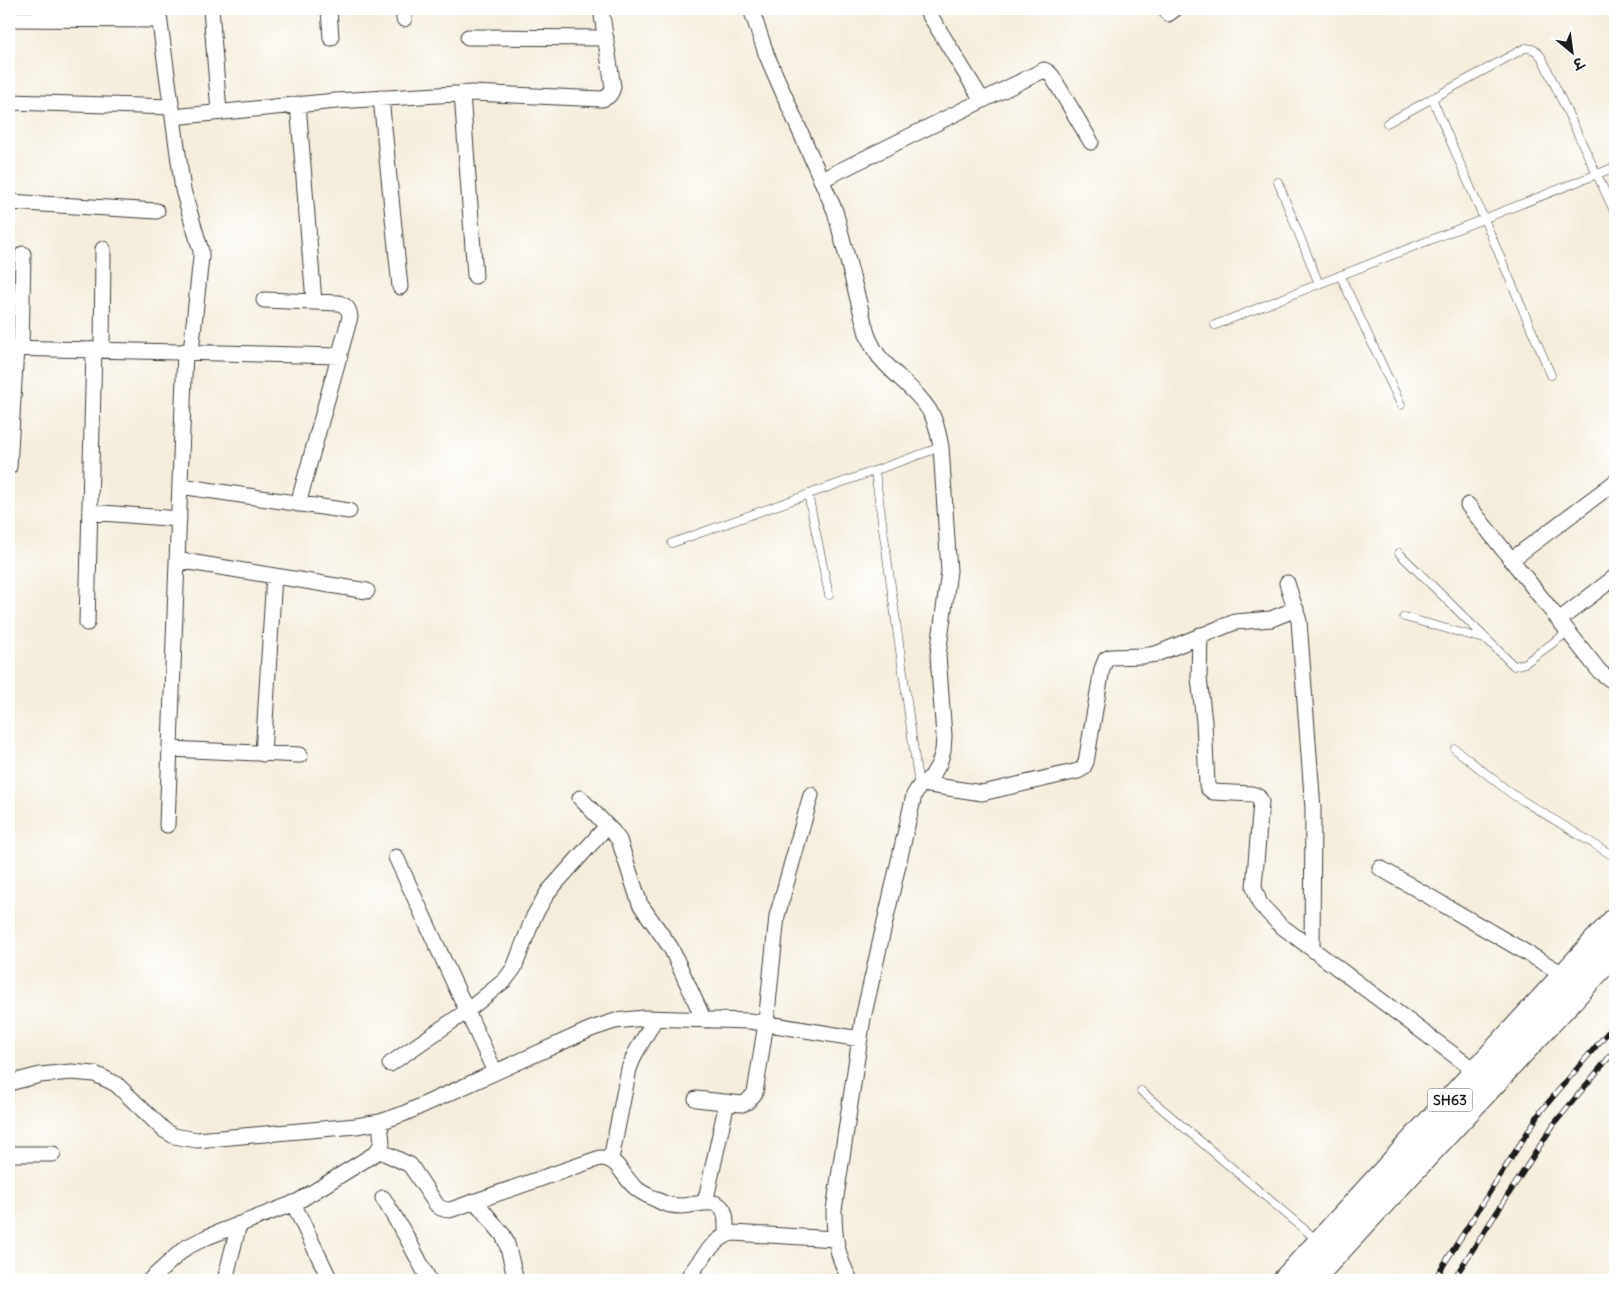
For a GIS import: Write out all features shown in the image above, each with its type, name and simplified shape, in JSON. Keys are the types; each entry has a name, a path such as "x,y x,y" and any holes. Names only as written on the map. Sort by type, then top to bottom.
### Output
{"main road":[{"name":"SH63","path":"1310,1280 1485,1078 1564,975 1615,920"},
{"name":"SH63","path":"1285,1280 1319,1243 1485,1078 1615,952"}],"street":[{"path":"211,9 219,112"},
{"path":"329,9 331,38"},
{"path":"9,102 172,112 219,112 298,104 487,92 602,99 611,93 613,87 601,9"},
{"path":"751,9 767,56 835,211 867,334 873,348 881,360 922,402 932,415 938,430 941,447 950,571 938,655 944,736 943,751 939,764 932,776 914,795 863,1018 834,1210 835,1239 838,1252 850,1280"},
{"path":"926,9 982,100"},
{"path":"9,19 159,14 183,190 201,257 188,351 180,486 167,825"},
{"path":"468,37 606,38"},
{"path":"821,180 1044,70 1048,72 1091,142"},
{"path":"462,93 475,276"},
{"path":"381,98 400,288"},
{"path":"298,104 314,302"},
{"path":"9,202 157,210"},
{"path":"87,623 90,512 103,249"},
{"path":"9,467 15,348 24,254"},
{"path":"264,300 339,302 346,305 349,310 350,317 340,356 298,504"},
{"path":"15,348 340,356"},
{"path":"1511,560 1615,482"},
{"path":"180,486 349,511"},
{"path":"1468,505 1600,672 1611,680 1615,679"},
{"path":"90,512 179,519"},
{"path":"177,560 367,591"},
{"path":"263,754 274,576"},
{"path":"1564,626 1615,577"},
{"path":"1287,583 1299,620 1313,809 1312,949"},
{"path":"921,786 982,793 1078,771 1083,768 1086,762 1102,669 1106,659 1156,654 1235,622 1271,619 1296,609"},
{"path":"1200,635 1199,678 1204,722 1207,785 1213,792 1252,794 1260,798 1254,887 1260,904 1272,918 1312,949 1485,1078"},
{"path":"170,749 300,756"},
{"path":"696,1099 742,1104 747,1102 755,1093 766,1023 778,916 811,795"},
{"path":"580,798 619,840 640,904 671,948 704,1020"},
{"path":"390,1064 467,1011 499,986 510,974 534,916 548,892 607,826"},
{"path":"396,857 495,1072"},
{"path":"1380,868 1564,975"},
{"path":"10,1078 71,1072 95,1074 116,1084 164,1130 174,1136 185,1139 207,1140 380,1122 403,1114 583,1032 615,1021 655,1019 750,1021 860,1040"},
{"path":"612,1159 628,1069 655,1019"},
{"path":"705,1203 727,1102"},
{"path":"150,1280 185,1248 207,1237 308,1196 378,1150 382,1143 380,1122"},
{"path":"378,1150 410,1165 440,1208 450,1210 606,1157 612,1159 638,1190 662,1203 672,1206 683,1206 714,1203 723,1208 726,1234"},
{"path":"9,1154 53,1154"},
{"path":"383,1198 429,1280"},
{"path":"475,1201 503,1236 507,1244 516,1280"},
{"path":"294,1203 330,1280"},
{"path":"225,1280 239,1224"},
{"path":"686,1280 716,1242 726,1234 835,1239"}],"lane":[{"path":"1387,123 1525,48 1532,48 1542,58 1615,213"},
{"path":"1432,98 1551,374"},
{"path":"1216,325 1615,167"},
{"path":"1278,182 1319,284"},
{"path":"1340,275 1401,405"},
{"path":"672,543 941,447"},
{"path":"875,471 921,786"},
{"path":"808,494 829,595"},
{"path":"1399,553 1514,666 1525,663 1564,626"},
{"path":"1404,617 1486,639"},
{"path":"1455,749 1512,794 1615,857"},
{"path":"1141,1091 1319,1243"}],"railway":[{"path":"1434,1280 1541,1111 1615,1024"},
{"path":"1453,1280 1554,1124 1615,1050"}]}
